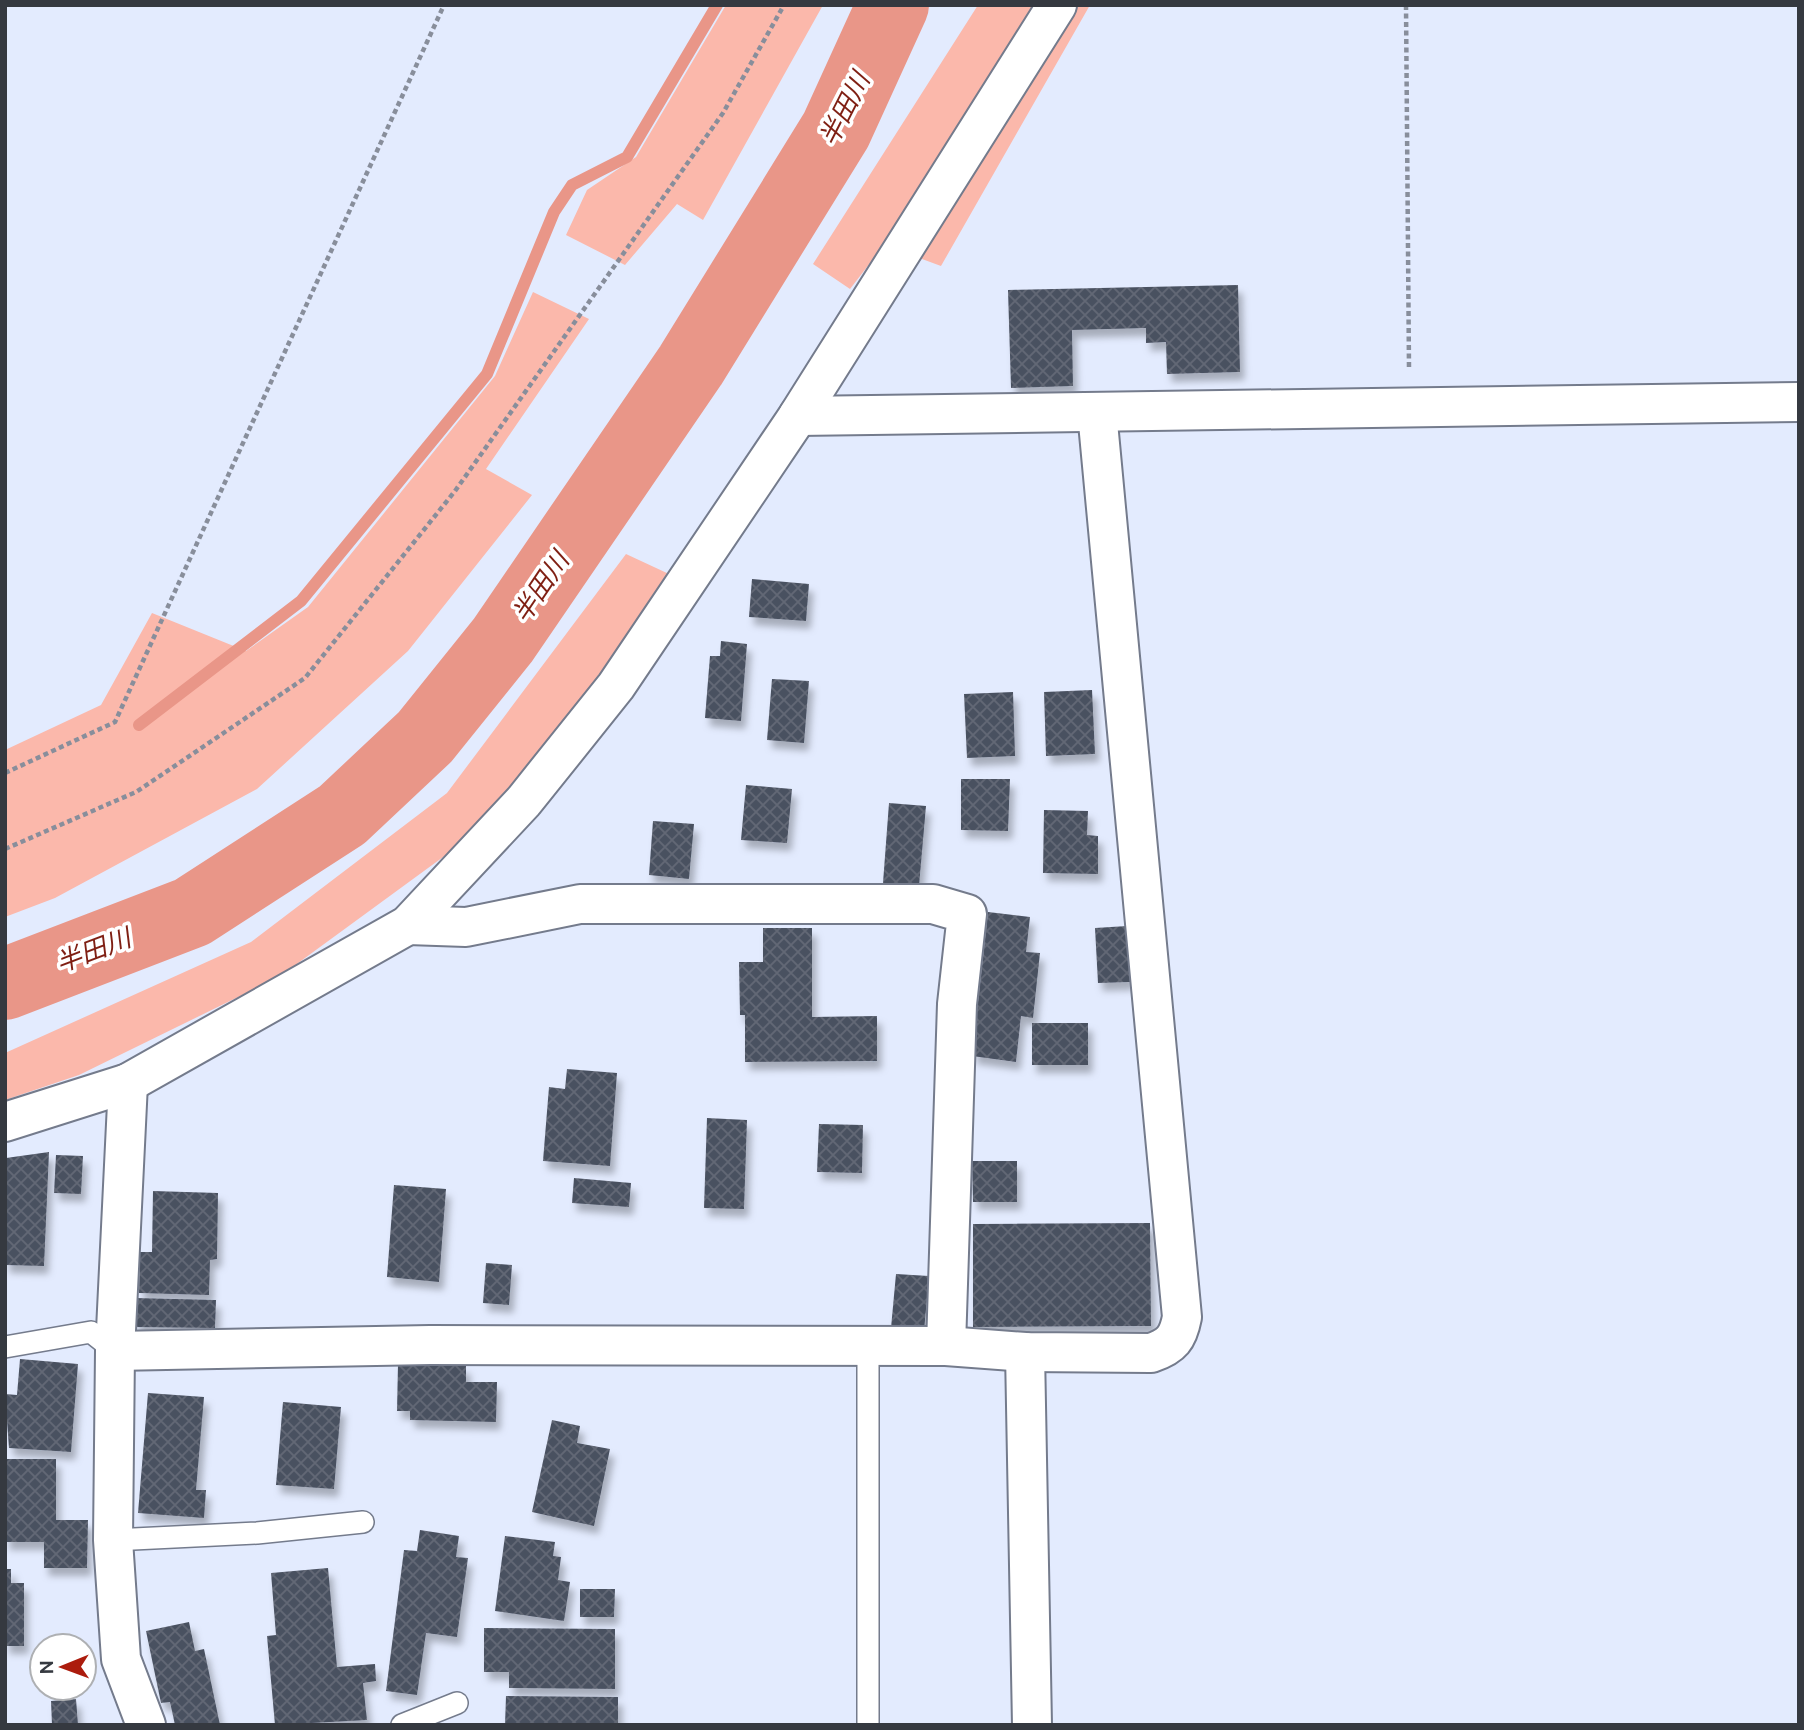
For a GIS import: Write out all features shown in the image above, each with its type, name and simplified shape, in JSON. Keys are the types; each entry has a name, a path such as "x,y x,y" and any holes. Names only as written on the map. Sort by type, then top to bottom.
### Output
{"street":[{"path":"5,1122 128,1083 408,925 524,800 616,686 798,416 1057,5"},
{"path":"798,416 1799,402"},
{"path":"115,1351 430,1345 946,1346 1025,1352 1151,1353 1169,1347 1179,1334 1182,1317 1097,412"},
{"path":"408,925 466,928 580,905 933,904 967,914 957,1004 946,1346"},
{"path":"128,1083 115,1351 113,1540 121,1659 146,1725"},
{"path":"1025,1352 1032,1725"}],"lane":[{"path":"5,1346 91,1332 115,1351"},
{"path":"867,1725 868,1346"},
{"path":"113,1540 257,1533 362,1522"},
{"path":"402,1725 457,1703"}],"path":[{"path":"5,773 115,722 444,5"},
{"path":"5,849 136,792 305,678 463,480 723,113 783,5"},
{"path":"1406,5 1409,407"}],"shaded area":[{"path":"726,5 823,5 703,220 677,204 625,265 566,235 587,190 636,157"},
{"path":"978,5 1090,5 941,266 884,245 850,289 813,264"},
{"path":"533,292 589,319 486,469 532,495 408,651 257,789 55,898 5,917 5,750 101,705 152,613 246,651 308,607 495,376"},
{"path":"626,554 669,574 590,700 465,841 279,977 79,1075 5,1100 5,1053 251,942 447,793"}],"building":[{"path":"1238,285 1240,372 1167,374 1166,342 1146,343 1146,328 1072,330 1073,386 1011,388 1008,290"},
{"path":"752,579 809,584 806,621 749,617"},
{"path":"721,641 747,644 741,721 705,718 710,656 720,656"},
{"path":"772,679 809,681 804,743 767,740"},
{"path":"1092,690 1095,754 1046,756 1044,692"},
{"path":"1013,692 1015,756 967,758 964,694"},
{"path":"961,779 1010,779 1008,831 961,830"},
{"path":"746,785 792,789 787,843 741,840"},
{"path":"889,803 926,806 919,886 883,883"},
{"path":"1044,810 1088,811 1087,835 1098,836 1098,874 1043,873"},
{"path":"653,821 694,824 689,879 649,875"},
{"path":"988,912 1030,917 1026,952 1040,953 1033,1018 1021,1016 1016,1062 972,1056"},
{"path":"1127,926 1130,982 1098,983 1095,928"},
{"path":"763,928 812,928 812,1017 877,1016 877,1061 745,1062 745,1015 740,1015 739,962 763,962"},
{"path":"1032,1023 1088,1023 1088,1065 1032,1065"},
{"path":"567,1069 617,1073 610,1166 543,1161 549,1087 565,1089"},
{"path":"707,1118 747,1120 744,1209 704,1208"},
{"path":"819,1124 863,1125 862,1173 817,1172"},
{"path":"49,1152 44,1266 5,1265 6,1158"},
{"path":"56,1155 83,1156 81,1194 54,1193"},
{"path":"972,1161 1017,1161 1017,1202 973,1202"},
{"path":"574,1178 631,1183 629,1207 572,1203"},
{"path":"394,1185 446,1189 439,1282 387,1277"},
{"path":"153,1191 218,1193 217,1259 210,1260 209,1295 139,1293 140,1252 152,1252"},
{"path":"1150,1223 1151,1326 973,1327 973,1224"},
{"path":"486,1263 512,1265 509,1305 483,1303"},
{"path":"896,1274 929,1276 924,1331 891,1328"},
{"path":"135,1298 216,1300 215,1328 134,1327"},
{"path":"20,1359 78,1364 71,1452 9,1448 5,1394 17,1395"},
{"path":"398,1364 466,1366 466,1382 497,1382 496,1422 410,1420 410,1411 397,1411"},
{"path":"148,1393 204,1397 196,1490 206,1490 204,1518 138,1513"},
{"path":"283,1402 341,1407 334,1489 276,1485"},
{"path":"552,1420 580,1426 577,1443 610,1449 594,1526 532,1512"},
{"path":"5,1459 56,1459 56,1520 88,1520 87,1568 44,1568 44,1542 5,1542"},
{"path":"420,1530 459,1536 456,1557 468,1558 457,1637 426,1633 417,1695 386,1691 404,1550 417,1551"},
{"path":"505,1536 555,1542 553,1556 561,1557 558,1580 570,1582 564,1621 495,1611"},
{"path":"328,1568 337,1667 375,1664 376,1681 363,1683 367,1720 275,1725 267,1636 276,1635 271,1573"},
{"path":"5,1569 11,1569 11,1583 24,1583 24,1646 5,1646"},
{"path":"580,1589 615,1589 614,1617 580,1617"},
{"path":"189,1622 195,1651 204,1649 220,1725 175,1725 170,1702 161,1703 146,1631"},
{"path":"484,1628 615,1629 615,1689 509,1688 509,1672 484,1672"},
{"path":"506,1696 618,1697 618,1725 505,1725"},
{"path":"51,1702 76,1702 78,1725 52,1725"}],"waterway":[{"path":"139,725 301,601 487,374 554,212 572,185 627,157 717,5"},
{"name":"半田川","path":"5,984 192,912 342,815 425,737 503,640 691,365 836,130 893,5"}]}
